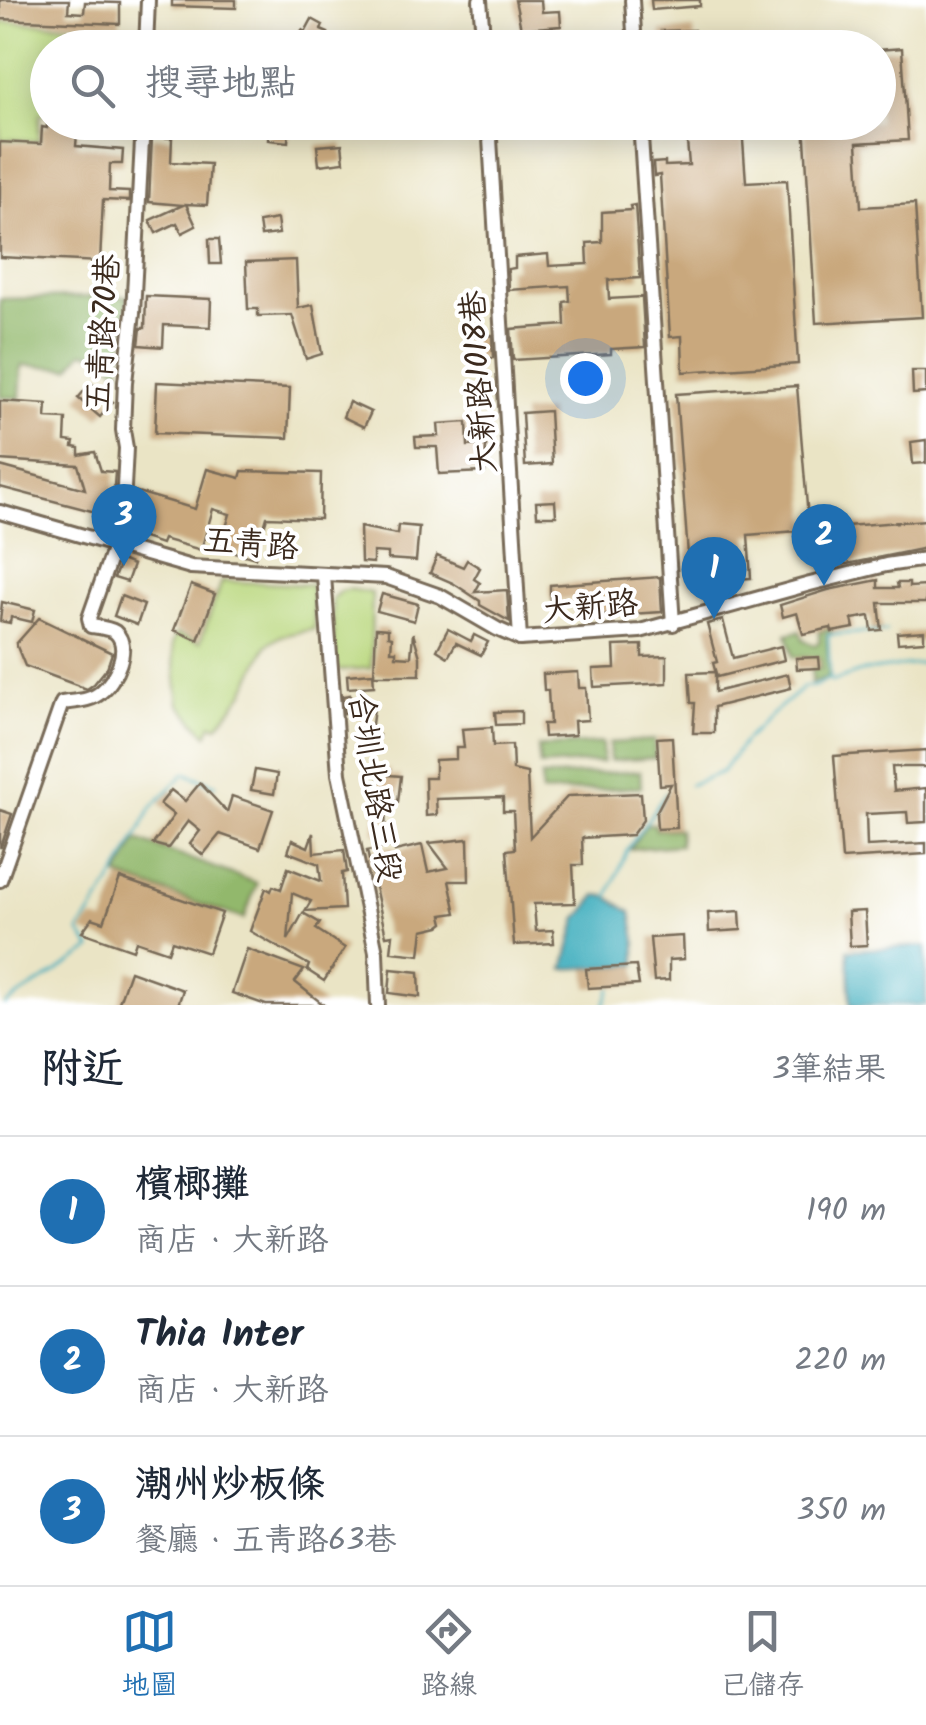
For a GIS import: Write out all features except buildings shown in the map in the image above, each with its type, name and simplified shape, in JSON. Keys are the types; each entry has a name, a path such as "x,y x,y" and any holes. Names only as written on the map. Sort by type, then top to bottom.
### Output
{"street":[{"path":"147,30 148,0"},
{"path":"480,0 482,30"},
{"path":"632,0 634,30"},
{"name":"五青路70巷","path":"0,880 62,703 99,694 118,666 122,648 112,630 91,626 88,618 118,545 142,140"},
{"name":"大新路1018巷","path":"490,140 520,639"},
{"path":"641,140 673,624"},
{"name":"五青路","path":"0,512 191,567 324,576"},
{"name":"大新路","path":"324,576 386,577 420,587 520,639 596,636 673,624 810,584 926,559"},
{"name":"合圳北路三段","path":"324,576 339,774 376,952 378,1005"}],"green space":[{"path":"0,22 139,28 30,30 30,140 38,141 0,139"},
{"path":"128,296 120,372 98,354 83,352 70,368 22,365 20,398 0,397 0,299"},
{"path":"222,581 311,585 315,629 281,636 267,645 243,694 218,726 212,724 207,735 179,704 172,644 176,634 200,642"},
{"path":"349,589 372,593 371,668 335,671 332,599"},
{"path":"830,629 829,677 812,683 812,669 821,669 820,657 793,657 787,634 799,631 804,640 814,645 819,642 819,632"},
{"path":"654,740 655,758 610,761 609,743"},
{"path":"602,743 603,762 540,766 538,747"},
{"path":"640,771 641,787 542,793 541,777"},
{"path":"646,824 655,824 656,830 679,829 680,845 630,849"},
{"path":"137,840 257,883 244,919 118,876"}],"water":[{"path":"597,895 606,896 631,912 636,965 564,969 577,920"},
{"path":"926,946 926,1005 851,1005 848,950"}],"waterway":[{"path":"689,785 722,772 747,738 772,714 804,687 830,678 828,635 887,631"},
{"path":"830,678 831,682 864,671 926,663"},
{"path":"5,1005 92,949 79,932 118,872 152,807 185,773 216,785"},
{"path":"608,897 627,850 666,793"},
{"path":"604,1005 611,989"}],"place":[{"name":"潮州炒板條","path":"124,566"},
{"name":"Thia Inter","path":"824,586"},
{"name":"檳榔攤","path":"714,619"}]}
